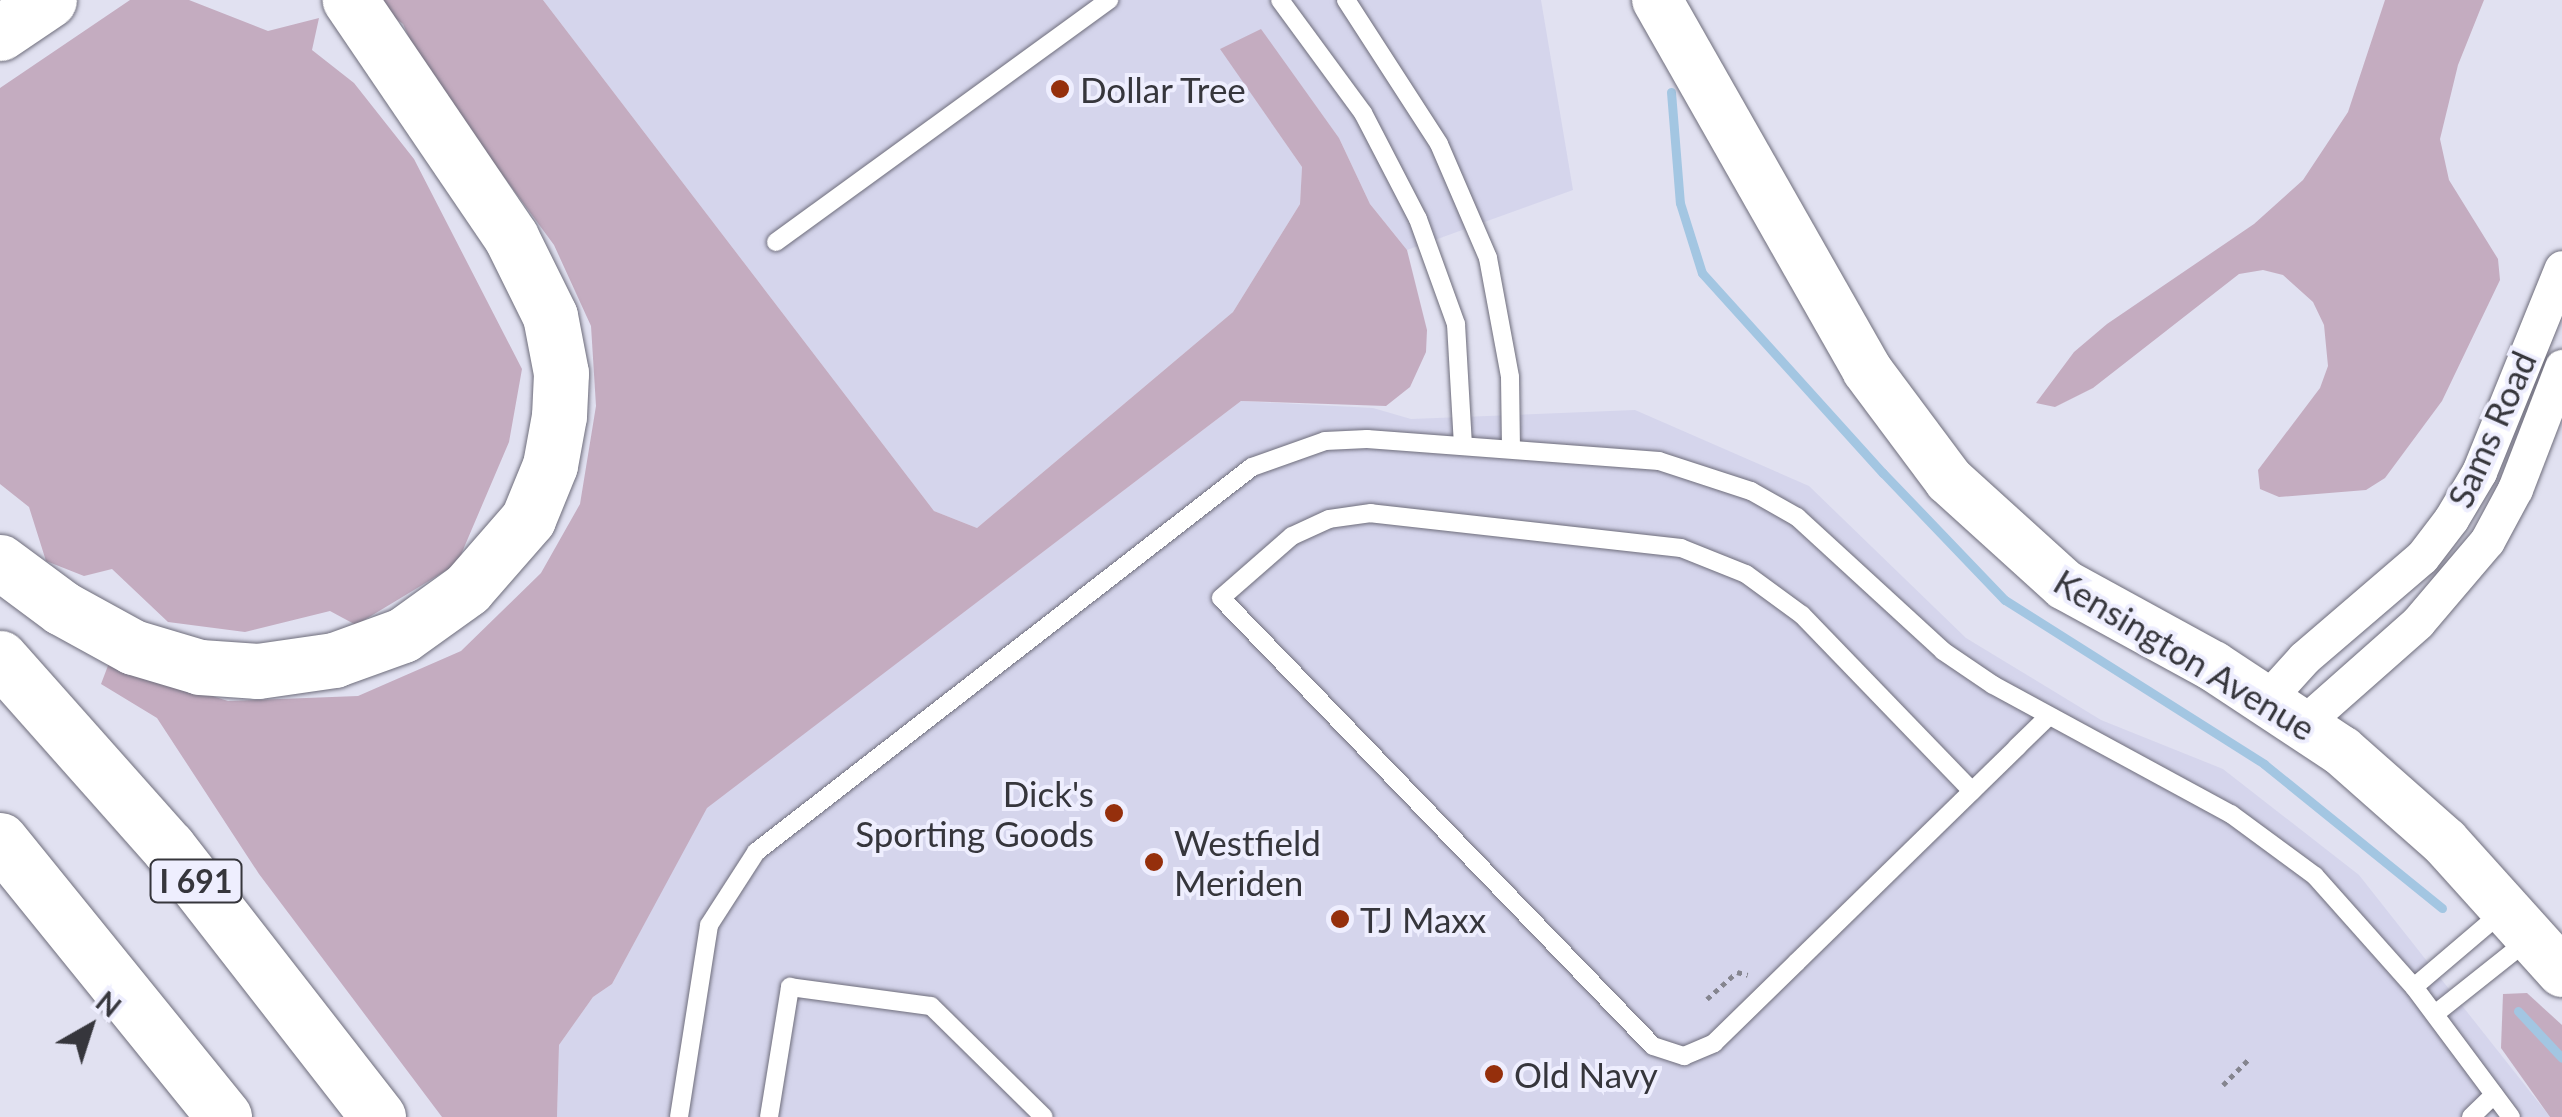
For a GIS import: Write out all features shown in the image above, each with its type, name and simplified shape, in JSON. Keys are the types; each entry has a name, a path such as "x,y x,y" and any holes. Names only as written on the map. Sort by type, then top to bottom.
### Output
{"main road":[{"path":"0,33 48,0"},
{"path":"0,562 71,614 142,650 200,668 269,670 348,656 416,627 480,576 528,519 546,480 559,416 560,362 550,316 511,237 350,0"},
{"name":"Kensington Avenue","path":"1657,0 1868,370 1949,480 2065,584 2285,711 2393,793 2533,940"},
{"name":"I 691","path":"0,658 168,847 378,1117"},
{"path":"0,840 224,1117"}],"street":[{"name":"Sams Road","path":"2285,711 2304,658 2410,567 2452,519 2479,472 2562,268"},
{"name":"Sams Road","path":"2285,711 2418,622 2487,541 2515,489 2562,367"}],"lane":[{"path":"776,242 1110,0"},
{"path":"1280,0 1363,113 1418,220 1456,324 1463,444"},
{"path":"1346,0 1431,130 1488,258 1510,378 1511,448"},
{"path":"679,1117 709,926 756,852 1252,467 1325,442 1463,444 1659,461 1751,492 1840,552 1943,651 2048,717 2181,785 2278,847 2315,876 2414,987 2511,1117"},
{"path":"1972,791 1802,615 1746,574 1681,548 1371,512 1329,519 1292,536 1221,598 1653,1046 1668,1054 1684,1056 1714,1043 2048,717"},
{"path":"2414,987 2533,940"},
{"path":"2434,1014 2533,940"},
{"path":"769,1117 790,987 931,1006 1044,1117"},
{"path":"2471,1117 2494,1094"}],"path":[{"path":"1707,999 1737,972 1744,978 1754,968"},
{"path":"2224,1084 2249,1058"}],"shaded area":[{"path":"130,0 189,0 268,31 319,18 312,50 354,83 414,159 522,369 509,442 457,564 356,625 330,611 245,632 168,622 112,569 84,576 46,561 29,507 0,484 0,88"},
{"path":"372,0 543,0 934,511 977,528 1233,312 1300,204 1302,167 1220,49 1261,29 1339,138 1370,204 1407,250 1427,330 1426,352 1410,387 1386,406 1241,401 707,808 612,984 593,997 559,1045 557,1117 442,1117 259,874 157,718 101,684 109,663 228,701 358,696 461,651 541,573 580,504 596,406 591,326 554,245 420,63 403,24"},
{"path":"543,0 1541,0 1573,190 1407,250 1370,204 1339,138 1261,30 1221,49 1302,167 1300,204 1233,312 977,528 934,511"},
{"path":"2385,0 2484,0 2458,65 2440,139 2449,180 2498,259 2500,280 2442,401 2385,478 2366,490 2279,497 2260,489 2258,470 2320,388 2328,366 2324,325 2313,302 2283,275 2263,270 2239,274 2093,388 2055,407 2036,403 2074,352 2107,324 2254,224 2303,180 2348,112"},
{"path":"1241,401 1373,408 1411,419 1635,410 1809,486 1966,638 2101,720 2223,769 2359,875 2550,1117 557,1117 559,1045 593,997 612,984 706,808"},
{"path":"2527,993 2562,1025 2562,1117 2550,1117 2501,1048 2503,994"}],"waterway":[{"path":"1671,92 1680,203 1702,273 1883,473 2005,600 2264,764 2442,908"},
{"path":"2518,1011 2562,1058"}],"place":[{"name":"Dollar Tree","path":"1060,89"},
{"name":"Dick's Sporting Goods","path":"1114,813"},
{"name":"Westfield Meriden","path":"1154,862"},
{"name":"TJ Maxx","path":"1340,919"},
{"name":"Old Navy","path":"1494,1074"}]}
